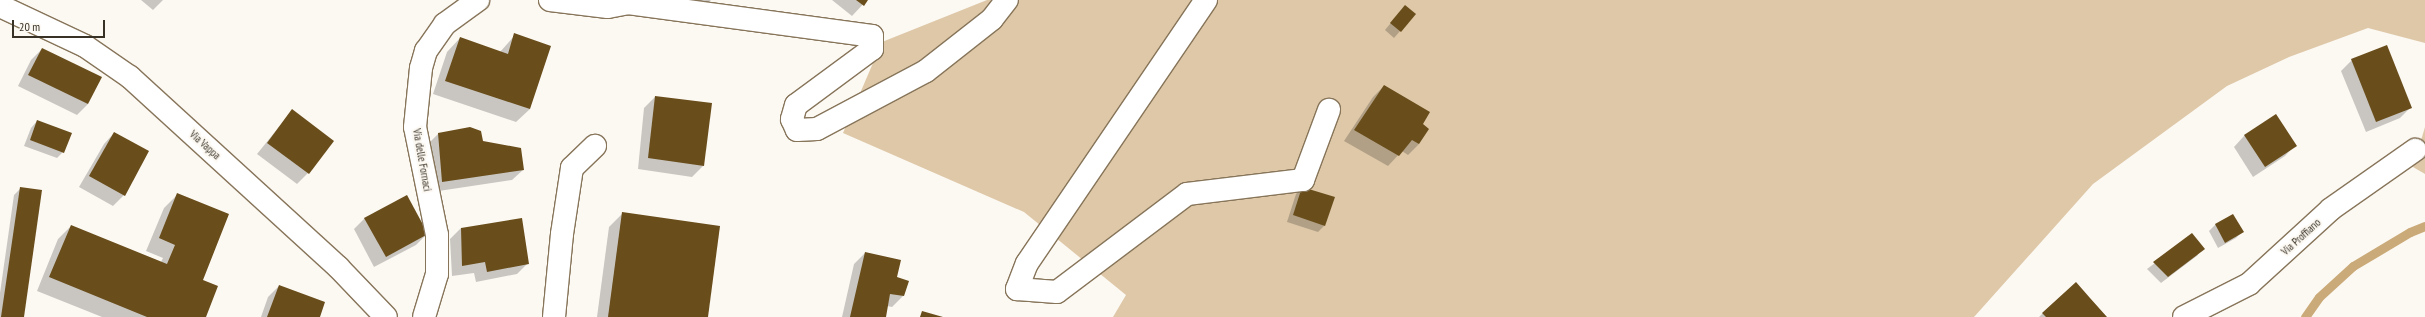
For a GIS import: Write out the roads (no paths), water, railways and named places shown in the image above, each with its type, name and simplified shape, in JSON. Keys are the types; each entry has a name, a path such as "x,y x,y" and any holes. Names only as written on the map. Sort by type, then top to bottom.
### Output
{"street":[{"name":"Via delle Fornaci","path":"424,317 438,274 437,235 415,127 421,68 426,51 445,24 478,0"},
{"path":"550,0 608,7 628,1 872,36 872,49 796,104 792,119 797,130 817,129 926,71 992,19 1006,0"},
{"path":"1206,0 1026,263 1017,289 1056,292 1187,194 1303,180 1329,110"},
{"name":"Via Vappa","path":"0,6 85,46 130,77 338,266 386,317"},
{"path":"554,317 562,234 572,168 595,146"},
{"name":"Via Proffiano","path":"2184,317 2249,284 2331,209 2415,150"}],"waterway":[{"path":"2305,317 2319,297 2353,266 2410,232 2425,226"}]}
